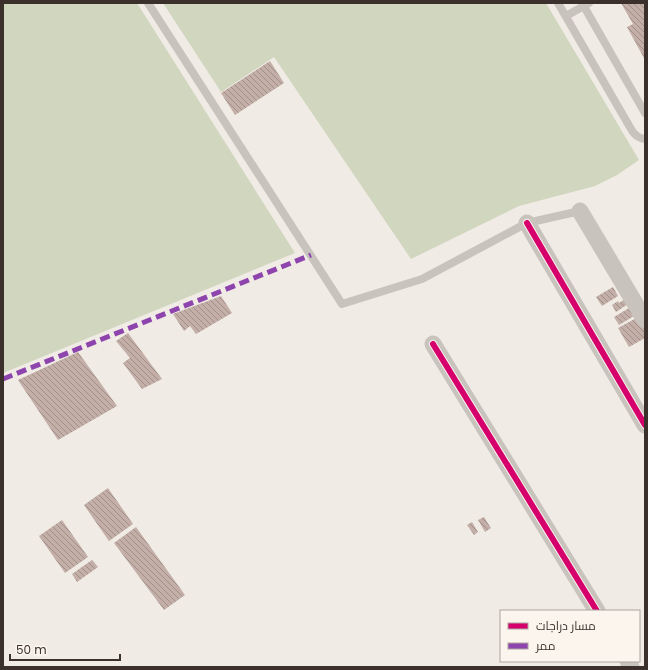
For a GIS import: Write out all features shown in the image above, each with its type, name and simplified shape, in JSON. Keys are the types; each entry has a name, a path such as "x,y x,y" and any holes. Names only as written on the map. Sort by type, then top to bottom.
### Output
{"street":[{"path":"580,210 645,320"},
{"path":"527,223 645,425"},
{"path":"433,344 596,610"}],"lane":[{"path":"148,3 342,304 422,279 527,223 580,210"},
{"path":"558,3 634,134 645,139"},
{"path":"566,16 585,4 645,113"}],"green space":[{"path":"3,3 137,3 295,253 3,373"},
{"path":"163,3 546,3 639,160 617,175 595,186 519,206 411,259 274,57 221,92"}],"building":[{"path":"621,3 645,3 645,60 627,27 633,24"},
{"path":"270,61 284,83 235,115 221,93"},
{"path":"613,287 618,296 602,306 596,297"},
{"path":"221,296 232,313 196,334 190,326 184,331 173,314"},
{"path":"625,299 628,304 616,312 612,305"},
{"path":"634,305 639,313 619,325 614,317"},
{"path":"640,316 645,325 645,338 629,347 618,328"},
{"path":"128,333 162,379 142,389 123,363 130,358 116,341"},
{"path":"78,352 117,406 58,440 18,380"},
{"path":"108,488 133,524 109,541 84,505"},
{"path":"484,517 491,528 485,532 478,520"},
{"path":"62,520 88,557 65,573 39,536"},
{"path":"472,522 478,532 474,535 467,525"},
{"path":"136,527 185,595 164,610 114,543"},
{"path":"92,560 98,567 77,582 72,574"}],"marked path":[{"path":"3,379 311,255"}],"cycle path":[{"path":"527,223 645,425"},
{"path":"433,344 596,610"}]}
